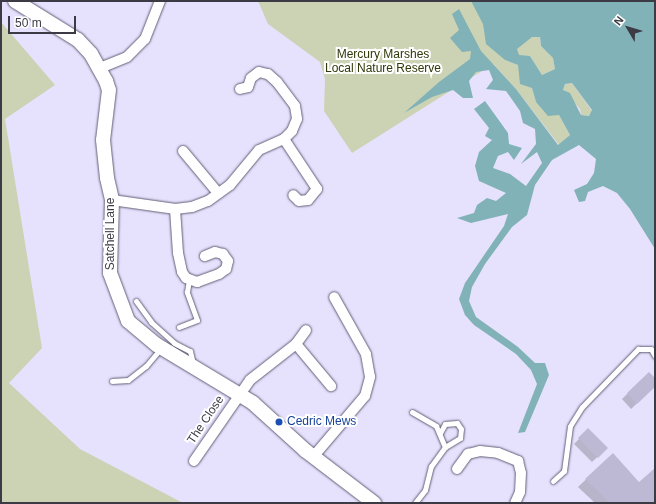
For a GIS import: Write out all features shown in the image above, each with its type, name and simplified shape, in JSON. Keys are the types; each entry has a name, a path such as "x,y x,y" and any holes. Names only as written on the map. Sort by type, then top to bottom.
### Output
{"street":[{"name":"Satchell Lane","path":"15,1 75,37 92,54 100,68 109,90 103,140 107,178 112,200 110,273 122,308 131,325 162,347 253,403 313,456 374,503"},
{"path":"100,68 127,57 144,39 160,1"},
{"path":"112,200 175,209 192,206 218,193 240,176 250,158 259,150 284,139 292,131 297,119 295,106 289,96 265,73 254,75 247,89"},
{"path":"284,139 317,189 308,200 295,202"},
{"path":"183,152 218,193"},
{"path":"175,209 180,265 182,272 189,279 197,282 219,274 226,269 228,261 223,254 215,252 205,256"},
{"path":"313,456 365,396 370,377 366,354 334,297"},
{"name":"The Close","path":"194,460 250,380 296,344 306,330"},
{"path":"296,344 332,386"},
{"path":"457,469 468,454 480,451 498,453 518,461 521,473 521,486 515,503"}],"lane":[{"path":"179,327 197,320 187,292 189,279"},
{"path":"136,301 151,322 174,343 190,351 193,365"},
{"path":"112,381 128,380 146,366 162,347"},
{"path":"553,481 564,471 570,426 582,407 638,349 651,349 655,356"},
{"path":"412,412 436,426 445,446"},
{"path":"415,503 424,490 432,466 445,446 460,438 461,429 457,423 446,424 440,433"}],"green space":[{"name":"Mercury Marshes Local Nature Reserve","path":"258,1 593,1 537,37 540,37 541,46 553,58 555,69 542,75 530,56 505,60 518,65 532,88 536,102 559,115 570,135 559,145 516,89 493,64 352,153 324,111 325,79 320,62 268,24"},
{"path":"1,22 55,85 5,119 42,348 9,383 80,449 183,503 1,503"},
{"path":"572,83 592,111 589,116 581,115 580,109 563,90 565,84"}],"shaded area":[{"path":"471,1 655,1 655,249 630,209 617,193 603,186 588,192 585,201 579,202 574,190 587,184 594,173 596,159 579,145 552,160 535,185 527,215 512,227 485,264 472,287 469,301 476,317 518,347 535,363 545,363 549,375 525,432 518,433 537,384 531,370 516,354 474,325 465,315 459,299 465,283 504,226 508,214 471,223 457,218 474,213 477,205 487,198 496,201 506,193 479,181 475,166 479,152 492,140 485,136 489,128 474,109 485,101 508,133 509,144 522,148 514,160 508,152 498,156 493,168 510,174 526,186 542,163 537,152 521,164 536,144 535,129 523,123 520,111 506,91 486,89 493,80 489,70 476,72 469,81 473,98 463,98 453,90 432,97 404,113 439,82 470,59 471,51 462,52 450,38 459,30 452,14 459,9 481,51 516,89 558,145 570,135 559,115 548,116 536,102 532,88 520,84 518,65 505,60 486,44 483,24","holes":["532,37 540,37 541,46 553,58 555,69 542,75 530,56 519,55 517,49","572,83 592,110 589,116 581,115 570,93 563,90 565,84"]}],"building":[{"path":"649,372 655,378 655,387 637,404 627,393"},
{"path":"588,428 608,448 598,458 578,438"},
{"path":"613,453 639,482 655,468 655,503 610,503 585,479"}],"place":[{"name":"Cedric Mews","path":"279,422"}]}
